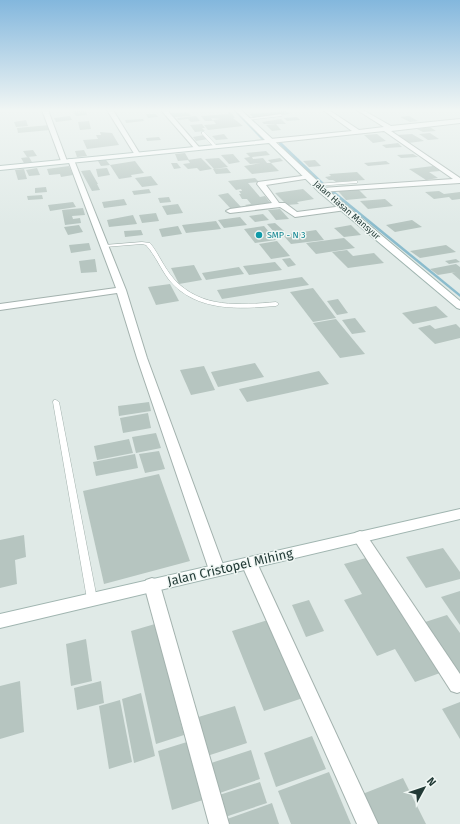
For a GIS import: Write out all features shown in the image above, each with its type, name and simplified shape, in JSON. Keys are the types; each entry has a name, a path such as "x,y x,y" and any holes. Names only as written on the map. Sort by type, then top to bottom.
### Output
{"street":[{"path":"62,148 105,246 121,290 142,358 217,570"},
{"path":"134,148 137,154"},
{"path":"0,168 192,148"},
{"name":"Jalan Hasan Mansyur","path":"278,148 343,208 460,306"},
{"path":"414,148 460,181"},
{"path":"277,205 261,184 309,177"},
{"path":"319,187 460,181"},
{"path":"230,211 282,205 294,215 343,208"},
{"path":"0,307 121,290"},
{"name":"Jalan Cristopel Mihing","path":"0,621 459,515"},
{"path":"360,537 457,685"},
{"path":"249,563 368,824"},
{"path":"152,585 219,824"}],"lane":[{"path":"319,187 356,182"},
{"path":"105,246 142,243 148,244 172,280 182,289 206,302 222,306 276,304"},
{"path":"56,402 92,599"}],"building":[{"path":"33,150 37,156 27,157 23,151"},
{"path":"84,150 87,156 77,157 75,151"},
{"path":"266,151 270,155 252,157 253,159 263,158 267,163 271,163 279,171 252,174 244,166 261,163 250,164 244,158 250,157 246,153"},
{"path":"185,153 189,160 178,161 175,154"},
{"path":"233,154 240,162 229,164 221,155"},
{"path":"413,154 418,157 401,158 397,155"},
{"path":"29,157 32,162 24,163 21,158"},
{"path":"201,158 212,169 200,171 197,168 188,169 183,164 190,163 188,160"},
{"path":"219,158 228,167 214,169 205,159"},
{"path":"280,158 283,161 271,163 268,160"},
{"path":"106,160 110,165 101,166 98,161"},
{"path":"315,160 321,166 309,167 303,161"},
{"path":"135,161 144,173 131,175 132,177 119,179 110,165"},
{"path":"386,161 390,164 368,166 364,163"},
{"path":"171,163 177,163 181,168 174,169"},
{"path":"69,166 73,175 61,177 60,174 49,175 47,169"},
{"path":"433,166 440,171 429,172 438,178 426,180 409,169"},
{"path":"37,168 40,175 29,176 26,170"},
{"path":"107,168 110,175 98,177 96,169"},
{"path":"227,168 231,173 216,174 213,169"},
{"path":"24,169 27,179 18,180 15,170"},
{"path":"90,170 100,190 92,191 81,171"},
{"path":"357,172 365,180 336,182 325,177 331,176 329,174"},
{"path":"151,176 158,185 142,187 135,178"},
{"path":"255,178 259,182 248,183 260,197 265,196 271,204 248,207 245,205 251,204 247,199 242,199 239,194 241,194 239,191 242,191 241,189 236,190 228,181"},
{"path":"46,187 47,192 35,193 35,188"},
{"path":"149,189 151,193 134,195 132,191"},
{"path":"303,189 314,199 297,202 299,204 287,205 275,193"},
{"path":"358,189 367,198 346,200 338,191"},
{"path":"439,191 444,194 460,192 460,199 452,200 449,197 434,199 425,192"},
{"path":"228,193 242,208 232,210 218,195"},
{"path":"42,195 43,199 28,200 27,196"},
{"path":"169,197 171,202 160,203 158,198"},
{"path":"124,199 127,205 104,208 102,202"},
{"path":"385,199 393,206 368,209 360,201"},
{"path":"73,202 76,207 50,211 48,205"},
{"path":"178,204 183,213 167,215 162,206"},
{"path":"83,208 85,215 72,216 73,219 80,218 81,223 65,225 62,210"},
{"path":"280,209 289,219 276,220 268,210"},
{"path":"156,213 159,221 142,223 139,215"},
{"path":"263,214 269,220 255,222 249,216"},
{"path":"133,215 137,224 109,227 107,220"},
{"path":"240,217 247,225 224,228 218,220"},
{"path":"412,220 422,227 395,232 386,225"},
{"path":"216,221 221,229 186,233 182,225"},
{"path":"275,223 284,231 275,233 267,224"},
{"path":"79,225 83,232 68,235 64,227"},
{"path":"351,225 361,235 344,237 334,228"},
{"path":"178,226 182,234 162,237 159,229"},
{"name":"SMP - N 3","path":"264,226 276,240 255,243 244,229"},
{"path":"141,230 143,235 125,237 124,231"},
{"path":"316,230 324,240 291,244 283,235"},
{"path":"344,238 355,248 316,254 306,243"},
{"path":"277,241 290,256 271,259 259,244"},
{"path":"89,243 91,250 71,253 69,245"},
{"path":"446,245 456,252 420,258 410,251"},
{"path":"347,250 353,256 374,253 384,263 348,268 332,252"},
{"path":"290,258 296,265 288,267 282,259"},
{"path":"95,259 97,272 81,273 79,261"},
{"path":"456,259 460,262 449,264 445,261"},
{"path":"275,262 282,270 249,275 243,266"},
{"path":"456,264 460,267 460,280 452,273 456,272 438,275 430,269"},
{"path":"194,265 202,280 179,284 171,268"},
{"path":"239,267 244,274 206,280 202,273"},
{"path":"302,277 309,285 222,299 217,290"},
{"path":"170,284 179,301 156,305 148,287"},
{"path":"313,288 336,318 313,322 290,292"},
{"path":"338,299 348,313 337,315 327,301"},
{"path":"436,306 448,317 413,324 402,313"},
{"path":"355,318 366,332 352,334 342,320"},
{"path":"336,319 365,354 340,358 313,323"},
{"path":"456,324 460,328 460,338 435,344 418,328 430,325 435,329"},
{"path":"255,363 264,377 218,387 211,372"},
{"path":"204,366 215,390 191,395 180,370"},
{"path":"319,371 329,384 247,402 239,389"},
{"path":"149,402 151,411 119,416 118,406"},
{"path":"148,413 151,428 123,433 120,418"},
{"path":"156,433 161,448 136,453 132,437"},
{"path":"129,439 133,453 97,460 94,446"},
{"path":"159,451 165,469 145,473 139,454"},
{"path":"135,454 138,468 96,476 93,462"},
{"path":"159,474 190,561 104,584 83,491"},
{"path":"24,535 26,557 15,560 17,584 0,588 0,540"},
{"path":"443,548 460,572 460,579 426,588 406,557"},
{"path":"366,558 440,673 415,682 395,649 377,656 344,600 362,594 344,564"},
{"path":"460,591 460,625 441,597"},
{"path":"309,600 324,631 306,637 292,605"},
{"path":"447,615 460,633 460,682 422,623"},
{"path":"268,620 303,698 264,711 232,631"},
{"path":"155,624 184,735 156,744 131,631"},
{"path":"86,639 92,681 71,686 66,644"},
{"path":"20,681 24,732 0,739 0,686"},
{"path":"101,681 104,703 77,710 74,688"},
{"path":"141,693 155,756 134,763 122,699"},
{"path":"120,700 132,762 109,769 99,706"},
{"path":"460,702 460,739 442,709"},
{"path":"235,706 247,743 207,756 195,718"},
{"path":"312,736 326,769 276,787 264,753"},
{"path":"187,742 203,800 172,810 158,751"},
{"path":"251,750 260,779 214,795 205,765"},
{"path":"329,772 351,824 291,824 278,791"},
{"path":"403,778 426,824 374,824 360,795"},
{"path":"260,782 267,803 222,818 216,796"},
{"path":"272,803 279,824 228,824 227,819"}],"waterway":[{"path":"286,148 325,186"},
{"path":"333,192 460,296"}],"place":[{"name":"SMP - N 3","path":"259,235"}]}
